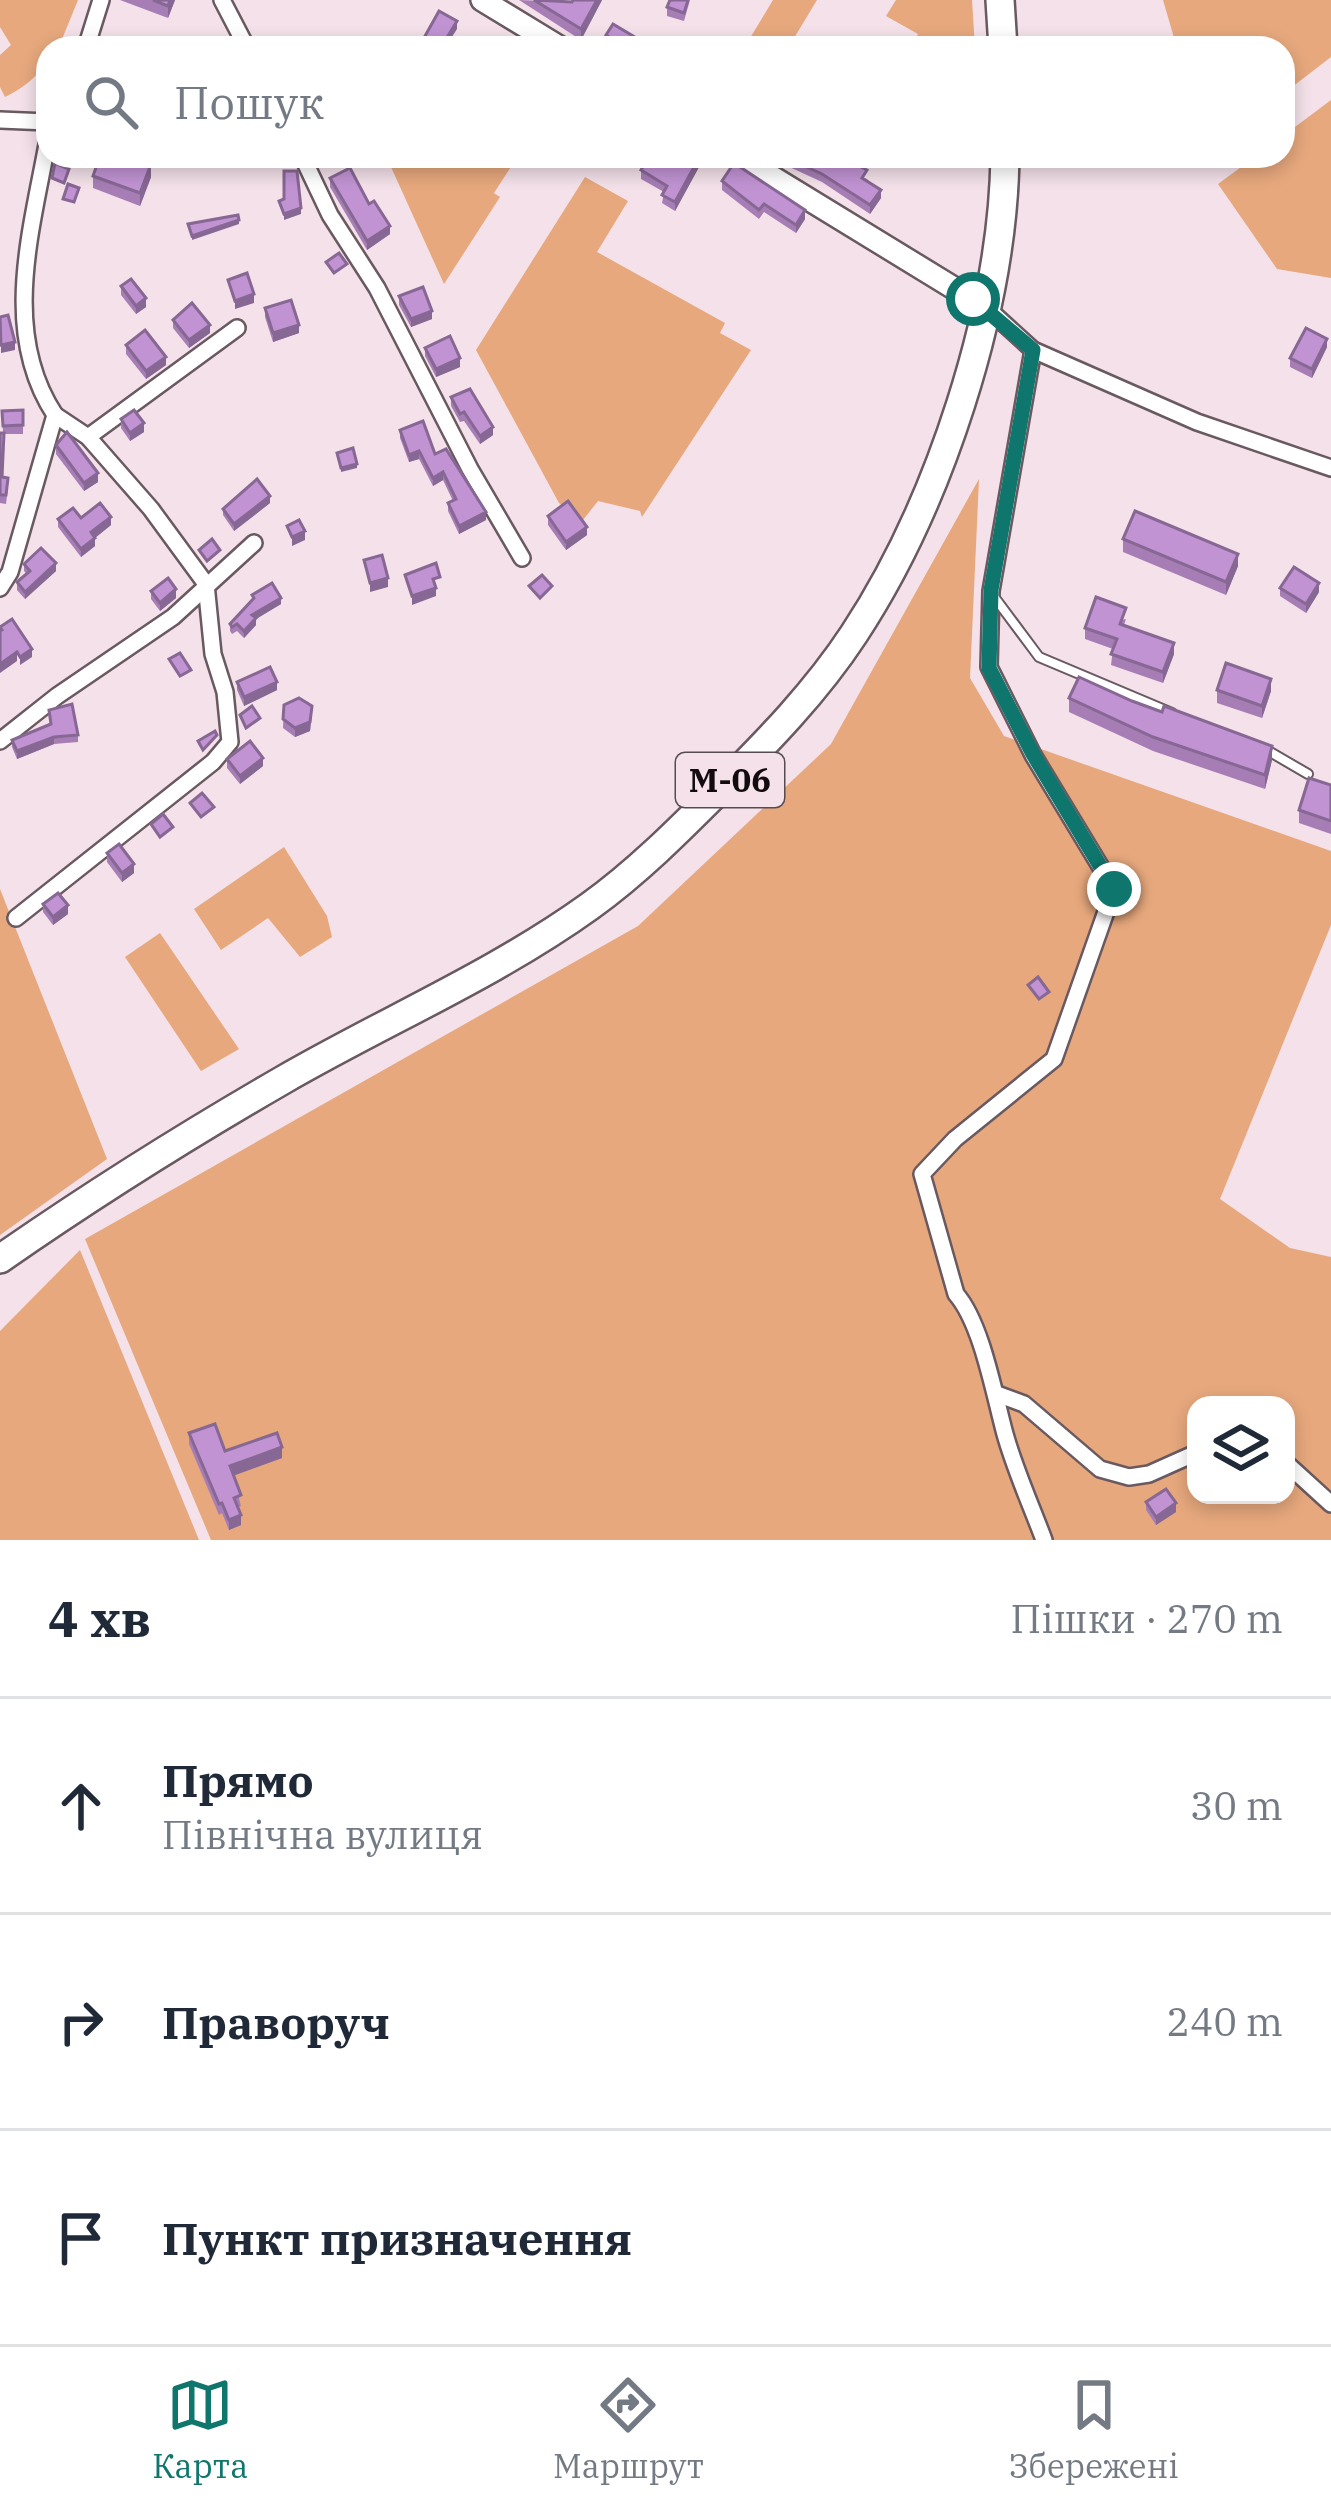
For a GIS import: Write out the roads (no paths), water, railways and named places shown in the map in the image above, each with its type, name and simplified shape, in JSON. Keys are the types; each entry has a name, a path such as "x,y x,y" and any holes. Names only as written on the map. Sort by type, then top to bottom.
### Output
{"highway":[{"path":"1000,0 1002,36"},
{"name":"М-06","path":"0,1259 201,1126 514,957 593,904 664,845 784,725 854,634 908,538 952,425 988,309 1005,168"}],"street":[{"path":"90,36 101,0"},
{"path":"222,0 241,36"},
{"path":"482,0 540,36"},
{"path":"0,120 36,122"},
{"path":"16,918 213,762 230,742 206,584 151,509 88,437 55,415 36,379 26,344 22,284 43,168"},
{"path":"308,168 330,215 377,287 521,558"},
{"path":"758,168 988,309 1033,350 1197,422 1331,468"},
{"path":"88,437 237,328"},
{"path":"1033,350 991,590 989,668 1033,754 1114,889 1054,1059 956,1139 922,1174 956,1294 969,1309 1006,1437 1044,1540"},
{"path":"0,588 10,572 55,415"},
{"path":"0,741 56,696 173,617 254,543"},
{"path":"997,1394 1024,1405 1100,1469 1129,1477 1149,1474 1187,1457"},
{"path":"1295,1471 1331,1504"}],"lane":[{"path":"991,590 1012,626 1039,657 1186,718"},
{"path":"1248,742 1279,754 1281,761 1308,774"}]}
